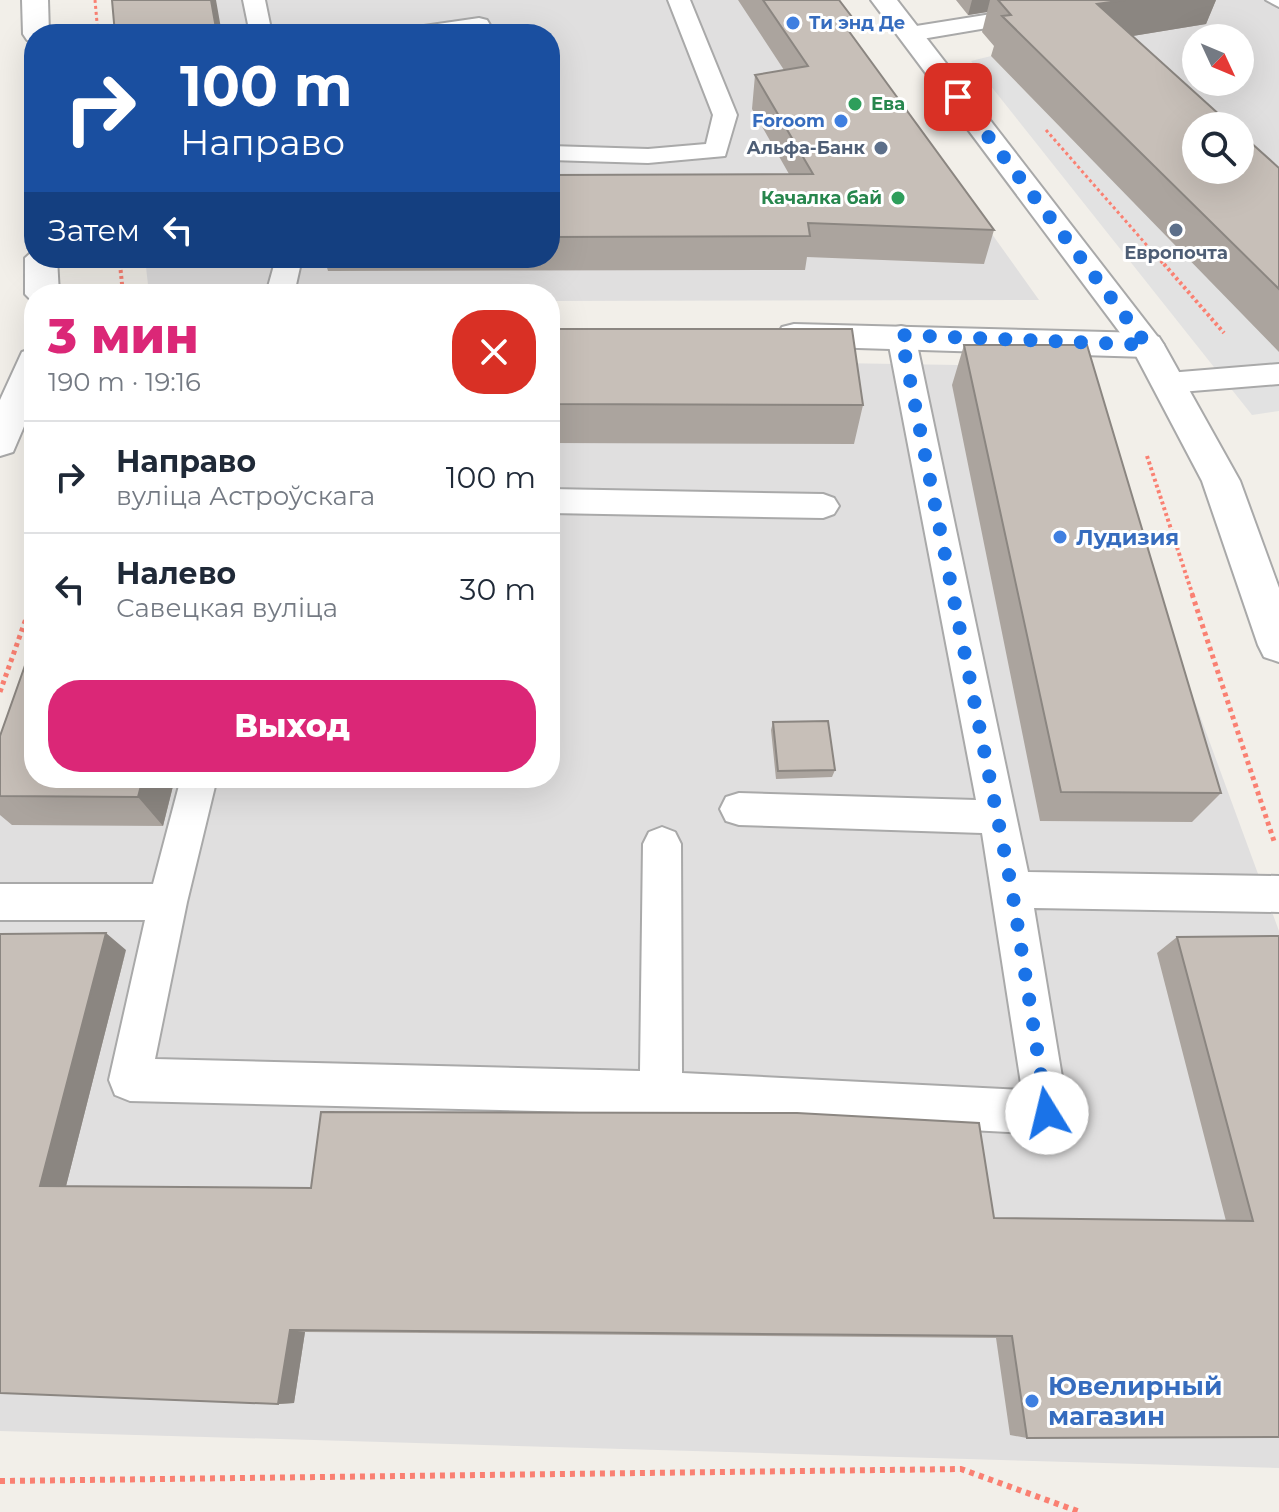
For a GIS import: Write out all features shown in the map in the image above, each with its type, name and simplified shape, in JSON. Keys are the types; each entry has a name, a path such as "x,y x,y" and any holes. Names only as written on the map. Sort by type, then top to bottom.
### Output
{"street":[{"path":"35,0 36,24"},
{"path":"884,0 1147,345 1221,481 1279,645"},
{"path":"757,335 901,335 1147,345"},
{"path":"0,443 24,384"}],"lane":[{"path":"254,0 259,24"},
{"path":"560,153 648,156 716,151 725,115 679,0"},
{"path":"910,34 1070,8 1062,0"},
{"path":"196,788 168,902 130,1080 661,1093 1047,1113 1012,890 901,335"},
{"path":"1168,383 1270,374"},
{"path":"560,501 823,506"},
{"path":"739,809 998,817"},
{"path":"661,1093 662,844"},
{"path":"1012,890 1279,894"},
{"path":"0,902 168,902"}],"path":[{"path":"95,0 97,24"},
{"path":"1039,123 1270,374"},
{"path":"1146,451 1274,841"},
{"path":"0,692 24,624"},
{"path":"0,1481 961,1469 1080,1512"}],"shaded area":[{"path":"115,0 825,0 1039,300 560,301 560,284 148,284 146,268 560,268 560,24 118,24"},
{"path":"956,0 1279,0 1279,384"},
{"path":"991,56 1279,352 1279,411 1252,415 971,61"},
{"path":"560,358 1072,367 1279,931 1279,1468 0,1431 0,780 24,780 24,788 560,788"}],"building":[{"path":"112,0 211,0 215,24 114,24"},
{"path":"763,0 839,0 852,17 840,19 994,230 808,223 810,236 560,237 560,175 813,174 755,75 808,66"},
{"path":"998,0 1125,0 1097,4 1182,81 1182,96 1199,96 1217,112 1182,112 1182,184 1254,184 1254,146 1279,168 1279,289 1002,16 1011,15"},
{"path":"560,329 852,329 863,405 560,404"},
{"path":"964,345 1087,345 1221,793 1061,792"},
{"path":"24,668 24,788 140,788 138,797 0,796 0,736"},
{"path":"828,721 835,770 778,771 773,722"},
{"path":"106,933 40,1186 311,1188 321,1112 797,1113 979,1123 994,1218 1253,1221 1177,937 1279,936 1279,1437 1027,1438 1012,1336 290,1330 278,1404 0,1393 0,934"}],"place":[{"name":"Ти энд Де","path":"793,23"},
{"name":"Ева","path":"855,104"},
{"name":"Foroom","path":"841,121"},
{"name":"Альфа-Банк","path":"881,148"},
{"name":"Качалка бай","path":"898,198"},
{"name":"Европочта","path":"1176,230"},
{"name":"Лудизия","path":"1060,537"},
{"name":"Ювелирный магазин","path":"1032,1401"}],"route":[{"path":"958,97 1147,345 901,335 1012,890 1047,1113"}]}
